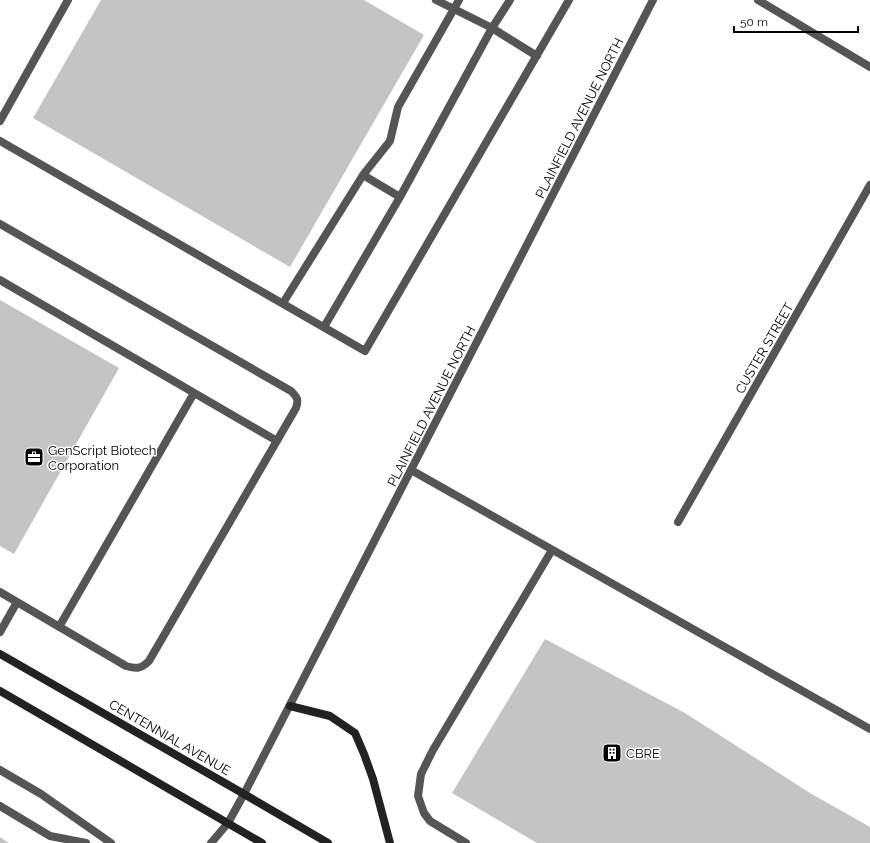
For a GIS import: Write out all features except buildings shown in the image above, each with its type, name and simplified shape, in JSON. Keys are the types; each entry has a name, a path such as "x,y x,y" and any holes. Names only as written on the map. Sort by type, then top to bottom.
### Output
{"main road":[{"name":"CENTENNIAL AVENUE","path":"0,654 328,843"},
{"path":"0,692 262,843"},
{"path":"290,706 330,716 355,733 373,779 390,843"}],"street":[{"path":"0,122 68,0"},
{"path":"436,0 492,28 537,56"},
{"path":"283,304 363,175 390,141 398,107 459,0"},
{"path":"324,327 400,197 492,28 510,0"},
{"path":"0,141 365,350 537,56 568,0"},
{"name":"PLAINFIELD AVENUE NORTH","path":"211,843 228,823 244,794 653,0"},
{"path":"758,0 870,68"},
{"path":"363,175 400,197"},
{"name":"CUSTER STREET","path":"678,522 870,185"},
{"path":"0,224 291,391 296,395 298,402 296,408 149,661 143,666 135,668 126,666 0,592"},
{"path":"0,280 277,441"},
{"path":"59,627 194,393"},
{"path":"411,470 870,729"},
{"path":"466,843 430,821 424,813 418,796 421,774 433,750 552,550"},
{"path":"0,632 17,602"},
{"path":"0,770 41,794 111,843"},
{"path":"0,806 50,836 86,843"}],"place":[{"name":"GenScript Biotech Corporation","path":"34,457"},
{"name":"CBRE","path":"612,753"}]}
